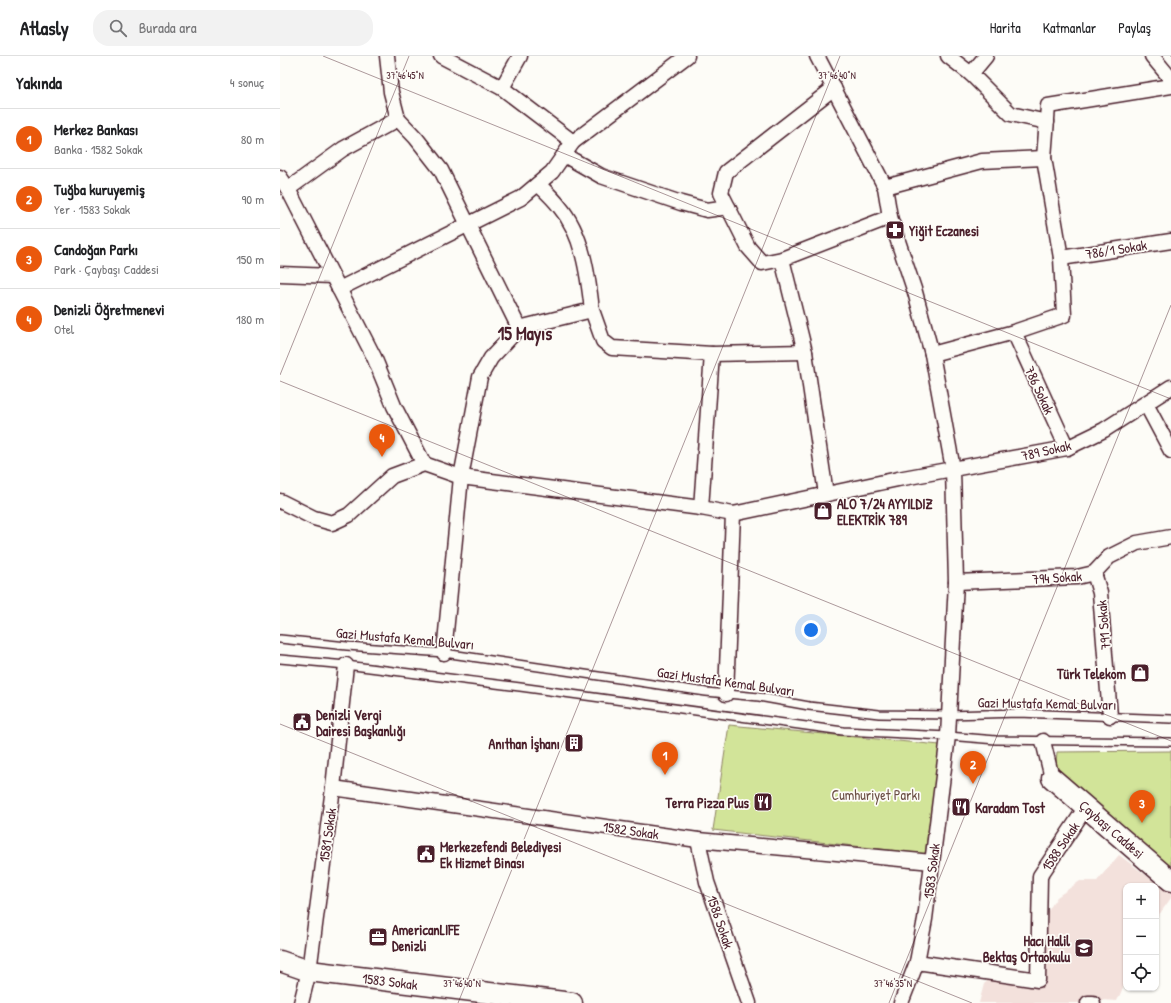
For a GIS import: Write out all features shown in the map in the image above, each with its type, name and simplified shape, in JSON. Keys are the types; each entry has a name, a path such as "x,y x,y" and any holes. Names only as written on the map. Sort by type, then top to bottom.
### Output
{"street":[{"path":"386,56 391,92 398,118 441,170 519,328"},
{"path":"440,56 502,88 572,142"},
{"path":"502,88 520,56"},
{"path":"339,290 522,198 552,172 572,142 687,56"},
{"name":"1583 Sokak","path":"817,56 885,186 890,216 916,292 932,354 953,469 956,582 948,736 925,919 916,962 901,1003"},
{"path":"948,56 971,74 1011,114 1047,122"},
{"path":"971,74 986,56"},
{"path":"1152,56 1171,79"},
{"path":"932,354 1014,332 1064,315 1061,258 1044,158 1048,106 1171,86"},
{"path":"834,88 726,172 721,193 748,247 762,263 782,259 890,216"},
{"path":"288,189 343,149 398,118"},
{"path":"564,155 601,176 680,203 707,210 728,207"},
{"path":"885,186 982,161 1044,158"},
{"path":"280,177 288,189 374,358 394,406 424,464"},
{"path":"538,184 560,206 574,229 587,271 592,310 603,341 612,348 712,354 805,352"},
{"name":"786/1 Sokak","path":"1061,258 1171,240"},
{"path":"782,259 805,352 826,494"},
{"path":"280,274 332,276"},
{"path":"444,653 461,477 480,376 491,358 519,328 592,310"},
{"name":"786 Sokak","path":"1014,332 1067,448"},
{"path":"701,508 712,354"},
{"name":"789 Sokak","path":"733,514 826,494 1067,448 1104,430 1171,387"},
{"path":"1146,404 1171,451"},
{"path":"280,501 314,518 332,523 349,516 392,476 424,464 461,477 701,508 733,514 726,694"},
{"name":"794 Sokak","path":"956,582 1077,577 1094,573 1109,557 1137,542 1171,537"},
{"name":"791 Sokak","path":"1094,573 1100,593 1110,716"},
{"name":"1581 Sokak","path":"300,1003 308,971 333,788 346,665"},
{"path":"1043,741 1052,778"},
{"name":"Çaybaşı Caddesi","path":"1052,778 1171,881"},
{"name":"1582 Sokak","path":"333,788 698,840 932,862"},
{"name":"1588 Sokak","path":"916,962 1038,980 1040,876 1086,807"},
{"name":"1586 Sokak","path":"698,840 707,882 749,1003"},
{"name":"1583 Sokak","path":"280,961 308,971 524,1000 572,1003"}],"lane":[{"name":"Gazi Mustafa Kemal Bulvarı","path":"280,639 444,653 726,694 759,697 809,706 879,714 1019,714 1171,719"},
{"path":"280,659 346,665 520,687 843,731 996,740 1171,742"}],"shaded area":[{"name":"Hacı Halil Bektaş Ortaokulu","path":"1119,855 1156,883 1123,883 1123,988 1117,1001 1086,999 1082,1003 979,1003 984,984 994,975 1040,981 1042,920 1057,897 1080,881 1097,881"},
{"name":"Hacı Halil Bektaş Ortaokulu","path":"1159,885 1171,894 1171,898 1159,915"}],"green space":[{"name":"Cumhuriyet Parkı","path":"729,725 940,745 925,854 713,830"},
{"path":"1171,751 1171,872 1055,774 1057,752"}],"place":[{"name":"Yiğit Eczanesi","path":"895,230"},
{"name":"Denizli Öğretmenevi","path":"382,457"},
{"name":"ALO 7/24 AYYILDIZ ELEKTRİK 789","path":"823,511"},
{"name":"Türk Telekom","path":"1140,673"},
{"name":"Denizli Vergi Dairesi Başkanlığı","path":"302,722"},
{"name":"Anıthan İşhanı","path":"574,743"},
{"name":"Merkez Bankası","path":"665,775"},
{"name":"Tuğba kuruyemiş","path":"973,784"},
{"name":"Terra Pizza Plus","path":"763,802"},
{"name":"Karadam Tost","path":"961,807"},
{"name":"Candoğan Parkı","path":"1142,823"},
{"name":"Merkezefendi Belediyesi Ek Hizmet Binası","path":"426,854"},
{"name":"AmericanLIFE Denizli","path":"378,937"},
{"name":"Hacı Halil Bektaş Ortaokulu","path":"1084,948"}],"district":[{"name":"15 Mayıs","path":"525,333"}]}
